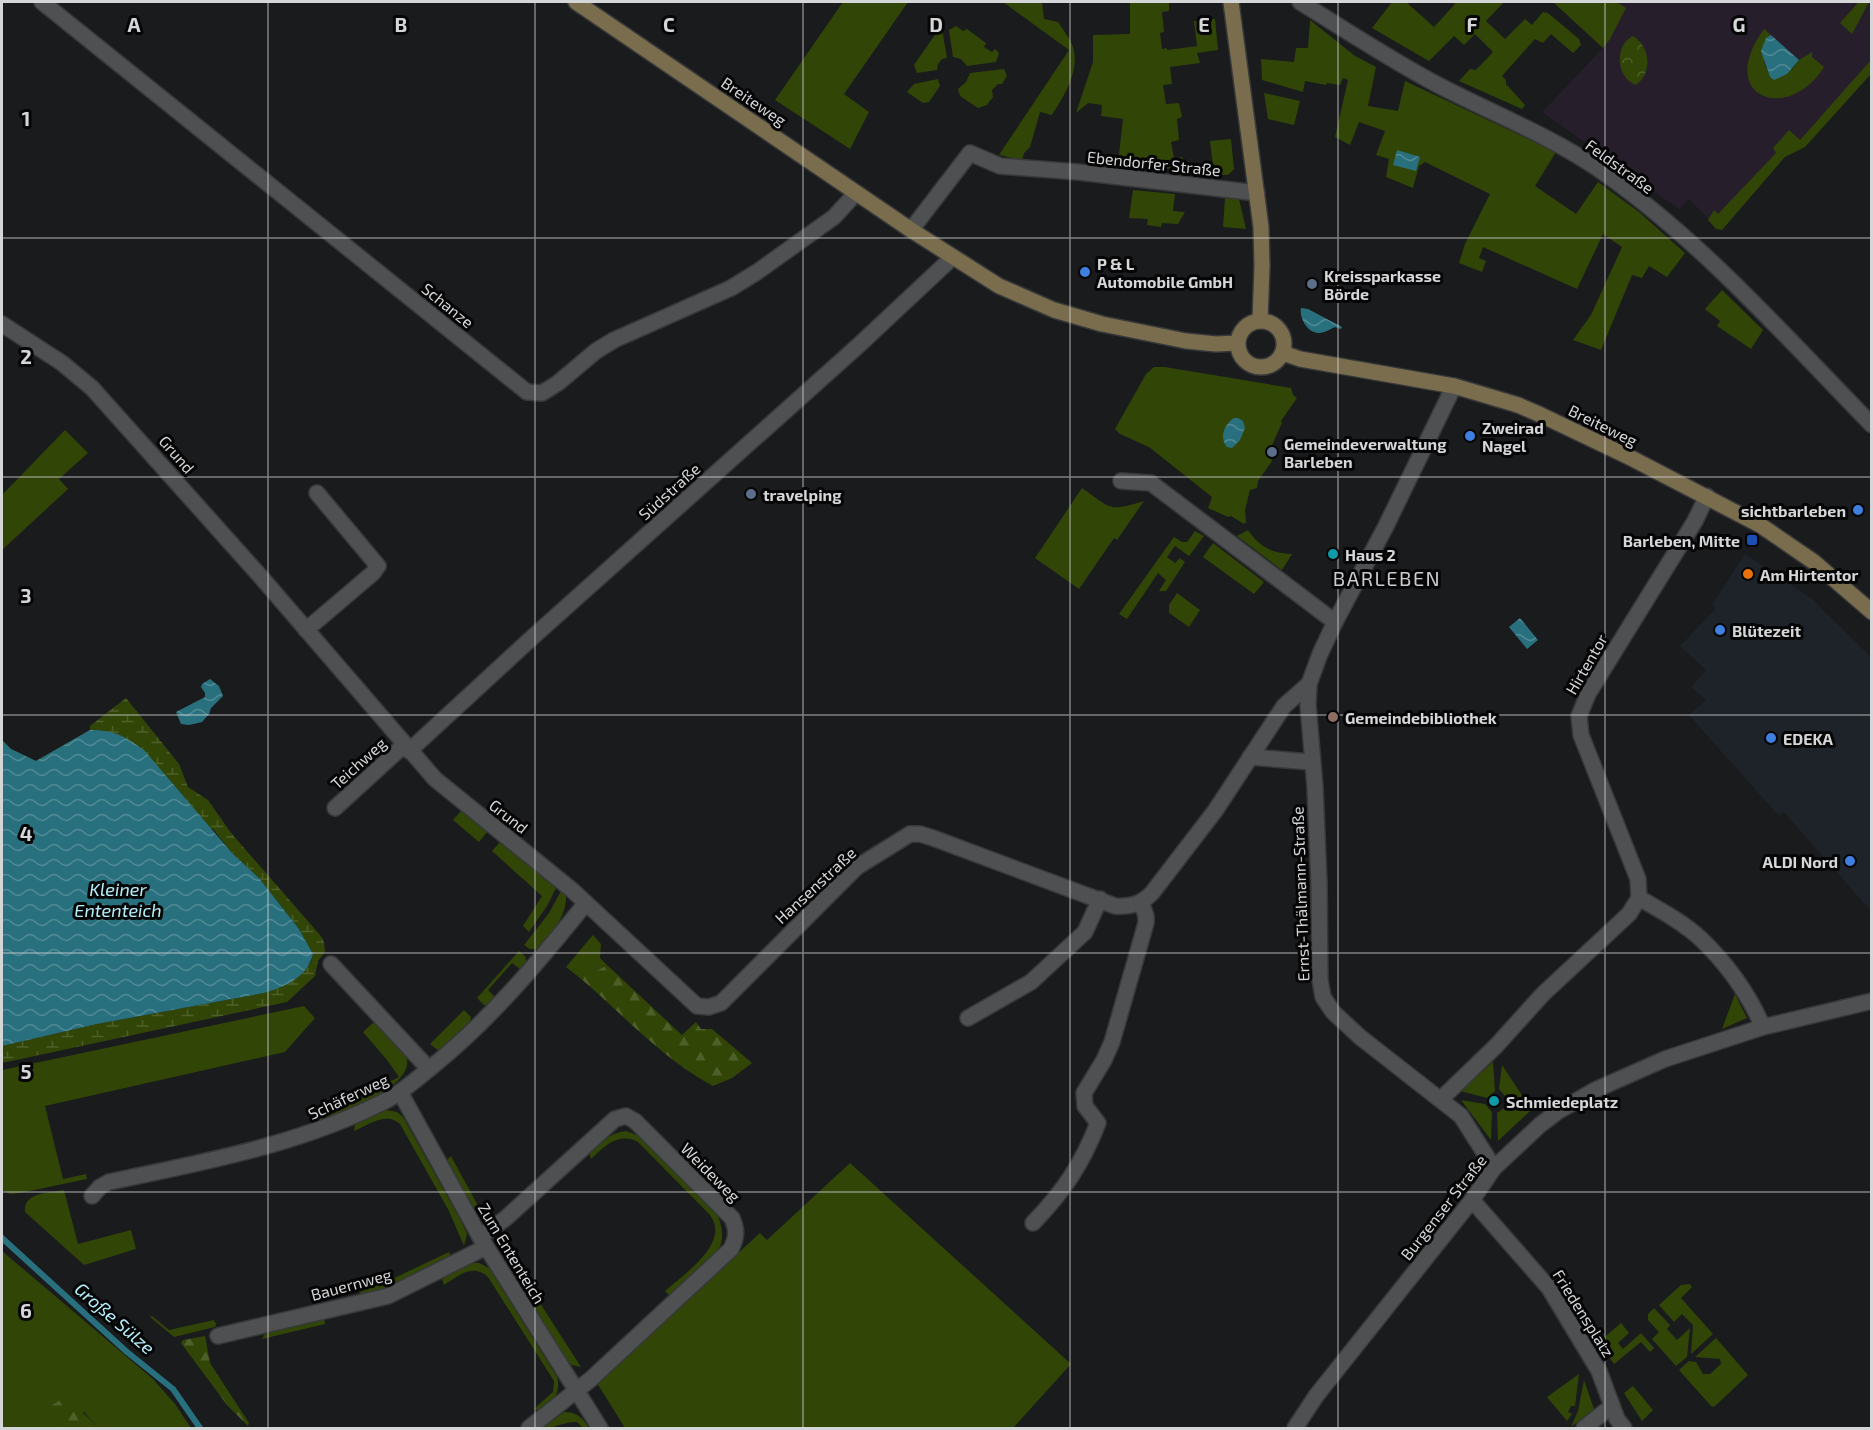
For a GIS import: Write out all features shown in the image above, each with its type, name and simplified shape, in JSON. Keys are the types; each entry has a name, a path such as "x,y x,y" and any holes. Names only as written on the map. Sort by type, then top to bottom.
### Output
{"street":[{"name":"Schanze","path":"42,2 527,392 535,394 550,389 588,357 614,340 731,288 757,272 834,217 856,193"},
{"name":"Breiteweg","path":"576,2 911,230 1015,294 1087,320 1186,341 1237,344"},
{"path":"1231,2 1257,192 1262,266 1260,321"},
{"name":"Feldstraße","path":"1300,2 1424,78 1536,134 1596,168 1648,208 1733,284 1872,425"},
{"name":"Ebendorfer Straße","path":"911,230 970,153 1000,166 1257,192"},
{"name":"Südstraße","path":"407,748 818,382 953,257"},
{"path":"1260,321 1275,325 1280,331 1285,346 1283,353 1272,365 1256,368 1242,359 1237,344 1244,328 1260,321"},
{"name":"Grund","path":"2,324 62,363 92,388 261,576 407,748 449,792 586,903 697,1006 709,1007"},
{"name":"Breiteweg","path":"1283,353 1300,359 1454,386 1518,405 1541,415 1707,496 1760,525 1793,546 1832,576 1872,612"},
{"name":"Ernst-Thälmann-Straße","path":"1454,386 1386,526 1335,622 1309,684 1308,705 1311,762 1315,787 1319,883 1320,980 1323,997 1333,1012 1360,1037 1461,1116 1494,1168"},
{"path":"1121,481 1151,483 1335,622"},
{"path":"306,630 373,573 378,566 317,493"},
{"name":"Hirtentor","path":"1639,898 1638,879 1581,735 1579,716 1588,694 1695,521 1707,496"},
{"path":"1033,1223 1059,1197 1087,1150 1098,1123 1085,1106 1084,1093 1112,1042 1146,923 1141,902 1152,893 1193,841 1284,706 1309,684"},
{"name":"Teichweg","path":"335,808 407,748"},
{"path":"1250,757 1311,762"},
{"name":"Hansenstraße","path":"709,1007 721,1003 856,867 910,834 933,838 1115,906 1129,907 1141,902"},
{"path":"1441,1099 1496,1046 1543,994 1629,914 1639,898 1702,940 1743,990 1756,1010 1763,1027"},
{"path":"968,1018 1031,982 1085,932 1100,899"},
{"name":"Schäferweg","path":"92,1196 100,1187 109,1182 299,1138 387,1100 464,1040 498,1007 544,956 586,903"},
{"path":"331,964 429,1069"},
{"name":"Burgenser Straße","path":"1295,1428 1349,1353 1472,1200 1494,1168 1557,1112 1595,1090 1665,1059 1763,1027 1872,1001"},
{"name":"Zum Ententeich","path":"400,1092 483,1242 600,1428"},
{"name":"Weideweg","path":"483,1242 506,1218 615,1119 626,1116 635,1121 732,1218 736,1228 736,1239 732,1249 576,1391"},
{"name":"Friedensplatz","path":"1472,1200 1549,1288 1599,1371 1617,1419 1624,1428"},
{"name":"Bauernweg","path":"218,1336 388,1296 483,1242"},
{"path":"529,1428 576,1391"},
{"path":"1584,1428 1612,1406"}],"shaded area":[{"path":"1553,2 1871,2 1871,68 1842,103 1784,155 1718,228 1689,199 1679,209 1542,112 1603,48"},
{"path":"1745,554 1812,599 1871,657 1871,911 1784,812 1779,816 1689,715 1706,700 1691,687 1706,670 1680,646 1716,608 1712,605"}],"green space":[{"path":"843,2 908,2 844,94 869,112 850,149 775,100"},
{"path":"1003,2 1042,2 1044,19 1058,22 1072,44 1075,56 1073,74 1066,91 1052,115 1040,112 1030,147 1024,153 1022,160 999,155 1069,50"},
{"path":"1130,2 1169,2 1169,11 1162,12 1164,32 1160,33 1162,49 1167,48 1167,50 1197,46 1194,21 1215,19 1218,50 1197,53 1200,63 1170,67 1172,84 1163,85 1166,104 1179,103 1182,117 1177,119 1179,140 1171,142 1174,158 1182,157 1188,171 1118,163 1123,119 1101,116 1102,105 1088,103 1076,113 1093,62 1093,35 1130,34"},
{"path":"1392,2 1406,2 1434,27 1455,4 1452,2 1504,2 1486,21 1505,39 1525,19 1532,25 1543,12 1548,13 1579,39 1581,45 1573,53 1551,34 1543,43 1535,39 1502,76 1506,84 1525,105 1522,109 1459,81 1470,69 1476,70 1493,52 1475,34 1464,45 1454,36 1429,61 1372,28"},
{"path":"1553,2 1616,2 1626,8 1603,48"},
{"path":"1856,2 1869,2 1852,34 1840,23 1857,4"},
{"path":"1310,20 1355,56 1376,67 1368,106 1398,111 1405,81 1556,152 1535,186 1576,214 1598,182 1639,212 1685,253 1667,277 1649,266 1642,278 1632,275 1601,350 1573,340 1591,315 1622,247 1603,234 1577,289 1483,247 1479,258 1486,261 1482,272 1459,263 1465,244 1490,194 1425,162 1419,166 1413,188 1386,177 1389,159 1376,155 1385,131 1359,122 1350,145 1335,137 1348,80 1343,78 1340,85 1305,81 1303,92 1262,80 1261,59 1294,62 1296,48 1308,48"},
{"path":"956,26 963,31 967,29 986,43 984,47 992,52 995,49 999,53 996,62 967,66 961,59 953,57 949,30"},
{"path":"939,29 942,29 947,58 942,59 937,70 917,73 914,65"},
{"path":"1764,29 1771,35 1766,38 1764,62 1770,77 1792,69 1799,60 1812,52 1812,57 1824,67 1809,85 1793,95 1776,98 1762,95 1752,86 1747,72 1751,53"},
{"path":"1633,36 1643,46 1647,60 1645,74 1636,85 1624,76 1620,61 1623,46"},
{"path":"1871,60 1871,74 1805,147 1785,157 1722,230 1716,229 1708,220 1714,210 1718,214 1776,153 1773,148 1789,130 1800,140"},
{"path":"1004,69 1007,76 1002,84 998,84 992,90 993,97 987,105 978,108 960,96 958,89 966,82 970,73"},
{"path":"938,79 940,86 929,102 923,103 907,92 914,84"},
{"path":"1264,93 1300,101 1294,125 1268,119"},
{"path":"1231,139 1234,169 1228,175 1214,174 1210,141"},
{"path":"1133,190 1175,194 1173,211 1185,212 1178,224 1162,223 1161,227 1147,225 1148,219 1129,218"},
{"path":"1225,198 1239,199 1246,229 1223,227"},
{"path":"1722,290 1763,330 1751,349 1717,326 1720,321 1705,309"},
{"path":"1154,367 1291,388 1293,395 1297,398 1281,421 1268,454 1272,461 1258,481 1257,488 1250,490 1244,524 1231,516 1228,517 1208,508 1212,497 1149,447 1120,434 1115,429 1146,374"},
{"path":"65,430 88,453 59,479 68,489 2,550 2,495"},
{"path":"1082,488 1111,506 1123,507 1144,501 1117,540 1114,538 1079,589 1035,558"},
{"path":"1248,530 1267,548 1292,554 1282,570 1237,536"},
{"path":"1195,531 1204,536 1189,556 1175,546 1167,557 1175,563 1180,558 1185,562 1166,591 1159,591 1166,580 1158,573 1127,619 1119,614 1174,537 1187,542"},
{"path":"1213,543 1264,582 1254,594 1203,557"},
{"path":"1177,593 1200,610 1189,627 1169,613 1169,605"},
{"path":"126,698 179,764 188,787 208,800 231,833 320,935 324,942 325,952 318,961 315,976 287,1002 2,1063 2,1046 97,1024 264,993 296,979 311,962 313,954 299,929 259,878 232,853 213,829 36,782 2,740 11,749 36,761 90,730 90,726"},
{"path":"461,811 487,832 479,842 453,820"},
{"path":"500,842 556,888 529,932 523,926 542,896 492,851"},
{"path":"561,891 566,895 566,903 561,918 538,949 530,949 524,945 549,913"},
{"path":"593,935 601,944 600,958 607,965 598,970 588,970 580,978 566,967"},
{"path":"519,951 525,956 527,963 520,969 512,963 488,990 496,998 484,1005 477,998"},
{"path":"607,965 682,1035 696,1022 701,1029 712,1029 752,1063 732,1078 713,1086 676,1063 580,978 588,969 598,970"},
{"path":"1735,994 1747,1018 1722,1029"},
{"path":"304,1006 315,1018 285,1052 45,1106 63,1179 86,1174 87,1179 20,1193 10,1194 2,1190 2,1070"},
{"path":"464,1010 471,1017 463,1031 439,1051 430,1044"},
{"path":"375,1021 404,1052 407,1067 400,1078 375,1097 320,1122 314,1116 345,1104 399,1077 363,1032"},
{"path":"1493,1062 1495,1091 1487,1098 1460,1091"},
{"path":"1502,1065 1527,1103 1509,1101 1499,1089"},
{"path":"1461,1100 1485,1104 1492,1112 1491,1140"},
{"path":"1505,1107 1530,1111 1498,1141 1497,1113"},
{"path":"381,1109 397,1112 403,1117 461,1221 467,1234 464,1246 449,1211 400,1124 395,1120 383,1119 354,1131 355,1122"},
{"path":"626,1131 640,1136 717,1214 720,1223 722,1237 718,1250 670,1296 665,1291 693,1267 710,1247 715,1226 710,1215 638,1142 624,1139 612,1142 591,1159 589,1153 601,1142 610,1136"},
{"path":"451,1156 483,1215 472,1207 446,1161"},
{"path":"850,1163 1071,1364 1013,1428 625,1428 597,1383 760,1233 767,1240"},
{"path":"64,1190 78,1244 131,1230 136,1249 84,1265 25,1212 25,1205 33,1197"},
{"path":"2,1251 153,1379 175,1404 191,1428 98,1428 84,1412 46,1428 2,1428"},
{"path":"449,1252 451,1257 394,1285 364,1295 357,1289 388,1281"},
{"path":"473,1263 489,1268 557,1377 557,1393 538,1412 535,1408 553,1392 554,1381 488,1277 471,1271 444,1285 442,1279 444,1276"},
{"path":"518,1269 581,1367 572,1365 565,1359 511,1273"},
{"path":"1690,1284 1692,1287 1681,1298 1713,1334 1691,1354 1693,1325 1682,1314 1674,1322 1659,1305 1681,1285"},
{"path":"1654,1308 1670,1325 1667,1329 1677,1340 1690,1328 1687,1357 1676,1366 1652,1339 1659,1332 1648,1320 1648,1314"},
{"path":"152,1316 169,1330 214,1320 216,1324 215,1327 174,1337 150,1317"},
{"path":"324,1318 325,1324 262,1339 267,1330"},
{"path":"1621,1323 1629,1333 1618,1343 1623,1349 1641,1333 1654,1348 1650,1352 1641,1342 1614,1364 1599,1342"},
{"path":"205,1336 210,1363 249,1423 248,1426 227,1405 181,1343 183,1340"},
{"path":"1716,1338 1748,1375 1714,1407 1679,1370 1689,1361 1696,1362 1703,1374 1710,1374 1721,1364 1720,1359 1695,1357"},
{"path":"1579,1374 1575,1406 1571,1406 1568,1412 1572,1414 1567,1421 1547,1397"},
{"path":"1584,1380 1594,1409 1571,1427 1578,1411"},
{"path":"1633,1386 1653,1410 1642,1421 1624,1393"},
{"path":"60,1400 76,1408 98,1428 46,1428 47,1411"},
{"path":"564,1412 579,1416 589,1428 583,1428 577,1422 542,1428"}],"water":[{"path":"1771,35 1799,60 1787,74 1774,80 1770,77 1761,51 1766,38"},
{"path":"1397,150 1420,157 1416,171 1393,165"},
{"path":"1301,308 1308,309 1342,327 1316,333 1303,321"},
{"path":"1234,418 1243,421 1245,428 1240,440 1232,448 1227,447 1223,435 1225,428"},
{"path":"1520,618 1538,640 1527,649 1509,627"},
{"path":"210,679 219,686 223,696 202,722 181,724 176,712 205,697 201,687"},
{"name":"Kleiner Ententeich","path":"90,730 119,735 144,750 232,853 259,878 299,929 313,954 306,969 294,980 264,993 97,1024 2,1046 2,740 11,749 36,761"}],"waterway":[{"name":"Große Sülze","path":"2,1238 127,1352 173,1389 200,1428"}],"place":[{"name":"P & L Automobile GmbH","path":"1085,272"},
{"name":"Kreissparkasse Börde","path":"1312,284"},
{"name":"Zweirad Nagel","path":"1470,436"},
{"name":"Gemeindeverwaltung Barleben","path":"1272,452"},
{"name":"travelping","path":"751,494"},
{"name":"sichtbarleben","path":"1858,510"},
{"name":"Barleben, Mitte","path":"1752,540"},
{"name":"Haus 2","path":"1333,554"},
{"name":"Am Hirtentor","path":"1748,574"},
{"name":"Blütezeit","path":"1720,630"},
{"name":"Gemeindebibliothek","path":"1333,717"},
{"name":"EDEKA","path":"1771,738"},
{"name":"ALDI Nord","path":"1850,861"},
{"name":"Schmiedeplatz","path":"1494,1101"}],"district":[{"name":"BARLEBEN","path":"1387,578"}]}
